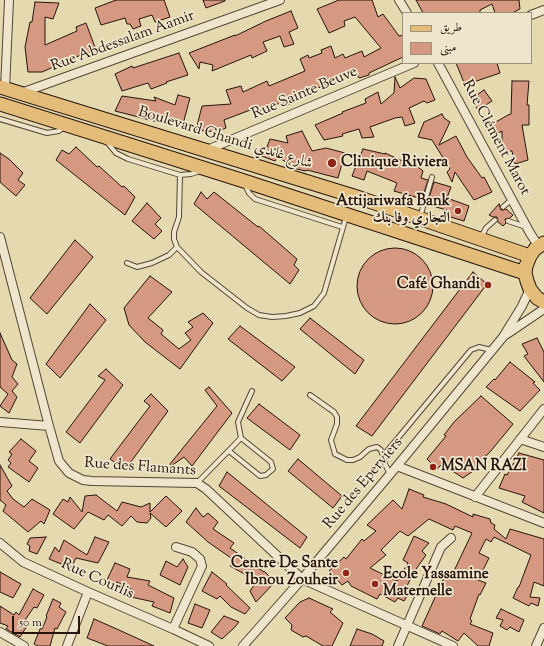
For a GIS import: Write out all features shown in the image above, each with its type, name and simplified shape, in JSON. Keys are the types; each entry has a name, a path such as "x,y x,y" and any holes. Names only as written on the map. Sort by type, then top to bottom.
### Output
{"main road":[{"name":"Boulevard Ghandi شارع غاندي","path":"2,88 360,198 530,256"},
{"path":"0,104 244,181 344,221 525,273"},
{"path":"541,245 530,256 525,273 526,281 530,289 537,298 544,302"}],"street":[{"path":"2,88 3,46 9,0"},
{"name":"Rue Abdessalam Aamir","path":"20,94 280,0"},
{"path":"399,0 406,12"},
{"path":"532,15 544,10"},
{"name":"Rue Sainte Beuve","path":"207,150 412,64"},
{"name":"Rue Clément Marot","path":"439,64 527,227 541,245"},
{"name":"Rue des Flamants","path":"0,237 59,461 69,473 77,478 92,482 197,483 206,489 302,580"},
{"name":"Rue des Eperviers","path":"242,646 302,580 503,337 522,306 530,289"},
{"name":"Rue des Eperviers","path":"503,337 544,309"},
{"path":"474,497 544,409"},
{"path":"0,422 49,426"},
{"path":"520,439 544,447"},
{"path":"397,466 544,523"},
{"path":"398,646 442,547 451,538"},
{"name":"Rue Courlis","path":"0,543 23,562 209,646"},
{"path":"173,629 202,566 200,559 192,552 176,547"},
{"path":"302,580 453,646"},
{"path":"67,646 88,592"},
{"path":"536,646 544,628"},
{"path":"0,632 24,646"}],"lane":[{"path":"0,119 47,133 59,131 67,125"},
{"path":"103,136 111,148 121,156 180,175 191,174 205,168"},
{"path":"180,175 179,217 174,232 174,240 177,247 200,272 246,308 259,315 272,317 286,316 300,313 314,306 324,293 344,221"},
{"path":"420,219 432,177"},
{"path":"503,207 512,199"},
{"path":"480,240 486,228 495,220"},
{"path":"508,221 527,227"},
{"path":"127,263 137,267 152,263 168,255 177,247"},
{"path":"383,456 471,350 479,347 492,350"},
{"path":"229,451 260,476 266,475 273,469 270,462 241,438 238,422 252,391"},
{"path":"310,395 334,412 337,417 337,424 331,440 336,454 347,460 353,460 360,457 369,449 377,447 381,450 390,474"},
{"path":"197,483 241,438"}],"building":[{"path":"116,0 164,0 170,17 155,22 152,15 139,19 141,26 133,29 130,24 127,24 125,18 101,25 95,8"},
{"path":"203,0 225,0 225,1 206,8"},
{"path":"339,0 372,0 378,17 383,14 399,36 402,35 402,57 369,73 369,75 359,78 356,73 297,96 299,100 285,106 283,102 259,111 258,107 224,120 226,128 216,132 196,130 202,106 231,104 226,90 241,86 243,92 267,81 269,86 305,71 300,59 308,55 309,58 322,53 321,50 331,46 335,58 343,54 345,58 362,51 364,57 381,48 355,17 344,21 345,26 329,33 317,9"},
{"path":"416,0 519,0 520,9 514,12 495,12 492,4 480,10 480,12 422,12"},
{"path":"35,2 59,3 53,19 45,17 45,45 77,31 76,27 86,23 96,50 83,54 42,72 28,72 25,47 30,22 32,22"},
{"path":"291,11 298,28 289,32 294,44 284,47 280,36 263,42 267,51 252,58 251,55 212,71 213,65 200,62 199,69 189,53 235,36"},
{"path":"179,53 188,75 166,82 167,83 151,89 148,83 122,91 115,74 132,66 133,68"},
{"path":"456,64 497,64 500,73 465,85"},
{"path":"395,77 400,88 414,78 426,79 435,100 427,103 424,101 409,108 415,123 405,126 402,117 395,118 370,127 374,137 362,138 359,129 342,134 343,136 324,140 315,125 343,113 342,112 366,103 365,99 378,92 381,104 394,93"},
{"path":"512,81 529,81 527,105 529,105 529,125 522,125 528,160 515,164 512,151 502,152 502,131 493,136 487,127 511,114"},
{"path":"484,90 492,101 478,110 471,99"},
{"path":"178,95 190,98 183,124 159,117 158,122 115,111 122,96 156,101 154,97 175,105"},
{"path":"442,114 444,118 450,122 439,145 456,136 467,157 482,178 484,177 492,192 474,200 455,172 452,182 447,172 450,169 432,140 418,137 424,122"},
{"path":"302,131 312,151 326,148 345,153 338,178 307,170 292,168 292,166 278,157 275,161 256,154 261,147 267,147 270,139 288,143 286,136"},
{"path":"76,147 97,167 99,166 135,197 125,215 56,160 62,150 69,154"},
{"path":"363,149 385,153 409,164 410,161 423,171 421,178 428,180 422,199 394,191 397,183 367,171 364,180 352,176"},
{"path":"0,153 9,159 23,173 18,180 25,185 16,196 0,182"},
{"path":"434,182 451,187 447,198 469,206 464,221 447,216 449,211 427,204"},
{"path":"201,192 207,199 214,192 258,227 259,226 297,259 294,265 299,270 290,284 194,204"},
{"path":"147,203 161,218 155,224 162,231 154,239 132,221"},
{"path":"499,204 501,210 506,209 513,215 510,218 505,219 506,223 503,226 498,222 497,217 489,215"},
{"path":"75,240 93,257 47,314 30,298"},
{"path":"395,248 410,251 422,259 430,271 433,286 430,301 422,313 410,321 395,324 380,321 368,313 360,301 357,286 360,271 368,259 380,251"},
{"path":"473,272 487,284 372,436 356,426"},
{"path":"150,276 172,292 148,318 163,330 161,334 179,349 191,340 185,333 193,327 188,322 203,313 213,323 180,369 145,342 129,325 124,308"},
{"path":"90,304 106,320 60,378 46,364"},
{"path":"310,318 364,360 355,374 300,329"},
{"path":"240,326 295,367 282,381 228,339"},
{"path":"0,333 12,360 17,364 12,377 18,384 12,391 17,397 9,413 0,406 8,394 0,387"},
{"path":"537,338 544,352 544,382 524,356 528,354 522,344"},
{"path":"510,362 535,382 533,383 540,390 520,411 486,387 494,379 495,380"},
{"path":"106,369 123,385 80,443 66,432 105,380 98,376"},
{"path":"209,387 232,413 192,466 184,457 171,466 170,464 217,406 205,390"},
{"path":"151,394 168,411 125,470 110,459 150,406 144,401"},
{"path":"481,396 513,424 490,452 474,467 476,469 463,478 442,464 437,469 427,459 446,436 444,435 454,422"},
{"path":"259,404 300,435 290,450 247,418"},
{"path":"21,439 36,451 29,461 38,468 29,482 8,467 11,463 8,460 12,454 9,452"},
{"path":"519,453 544,460 544,513 522,502 525,496 499,488 505,474 507,475"},
{"path":"298,459 342,496 333,508 288,471"},
{"path":"0,465 12,486 7,491 13,499 24,507 32,499 50,510 44,524 41,521 28,532 3,511 6,505 0,500"},
{"path":"227,472 307,537 300,548 219,486"},
{"path":"409,489 424,495 423,497 446,504 473,517 473,514 490,519 491,523 495,525 494,529 506,539 510,529 544,539 544,586 534,582 530,597 540,598 538,606 531,603 529,606 513,598 519,587 531,555 494,537 491,542 486,539 479,553 489,558 478,580 486,583 480,595 479,594 470,619 472,621 470,624 493,633 489,646 478,646 464,633 458,641 442,631 440,634 422,626 447,571 453,573 472,533 455,526 453,530 429,519 408,536 400,531 381,550 386,555 370,568 397,581 408,563 403,560 414,536 429,543 422,551 426,555 414,572 407,586 412,588 404,601 398,598 395,602 380,594 377,599 351,586 348,581 342,585 329,571 344,557 346,559 362,539 364,541 376,531 367,525 393,500 402,509"},
{"path":"96,495 117,511 122,502 141,507 150,503 150,512 166,496 182,511 166,527 150,513 151,518 147,523 137,522 131,516 122,526 108,515 104,520 88,512 74,529 53,514 63,499 68,502 70,497 82,512 85,496"},
{"path":"196,508 203,517 208,513 218,522 213,529 234,543 230,548 264,571 275,582 256,602 250,591 257,581 230,566 234,560 208,542 186,522"},
{"path":"46,537 37,554 29,551 30,546 27,544 30,538"},
{"path":"95,537 109,542 98,563 76,558 71,568 49,559 55,547 59,552 64,540 87,555"},
{"path":"183,559 188,567 180,585 160,575 166,561 177,567"},
{"path":"115,563 130,569 127,577 150,581 148,585 174,598 170,613 152,606 154,602 131,597 133,590 117,582 114,587 106,582"},
{"path":"0,572 21,584 13,598 0,592"},
{"path":"212,572 227,584 226,585 250,608 245,614 231,607 220,596 217,599 202,591"},
{"path":"33,589 44,595 37,608 34,607 25,620 29,623 20,637 6,629 8,626 0,623 0,606 14,615 16,612 19,615"},
{"path":"309,598 333,609 330,612 343,623 332,646 323,646 306,636 303,637 291,630 292,625 285,618 300,602"},
{"path":"53,599 61,603 59,607 66,612 57,629 55,628 50,646 38,646 34,644 40,629 42,629"},
{"path":"195,604 210,610 202,628 188,623"},
{"path":"501,609 524,620 519,632 510,627 507,630 500,626 503,620 496,618"},
{"path":"224,616 239,622 222,639 211,632"},
{"path":"94,619 154,646 108,646 87,638"},
{"path":"357,629 372,634 384,641 382,646 350,646"}],"place":[{"name":"Clinique Riviera","path":"332,163"},
{"name":"Attijariwafa Bank التجاري وفا بنك","path":"458,211"},
{"name":"Café Ghandi","path":"488,285"},
{"name":"MSAN RAZI","path":"433,467"},
{"name":"Centre De Sante Ibnou Zouheir","path":"346,573"},
{"name":"Ecole Yassamine Maternelle","path":"375,584"}]}
